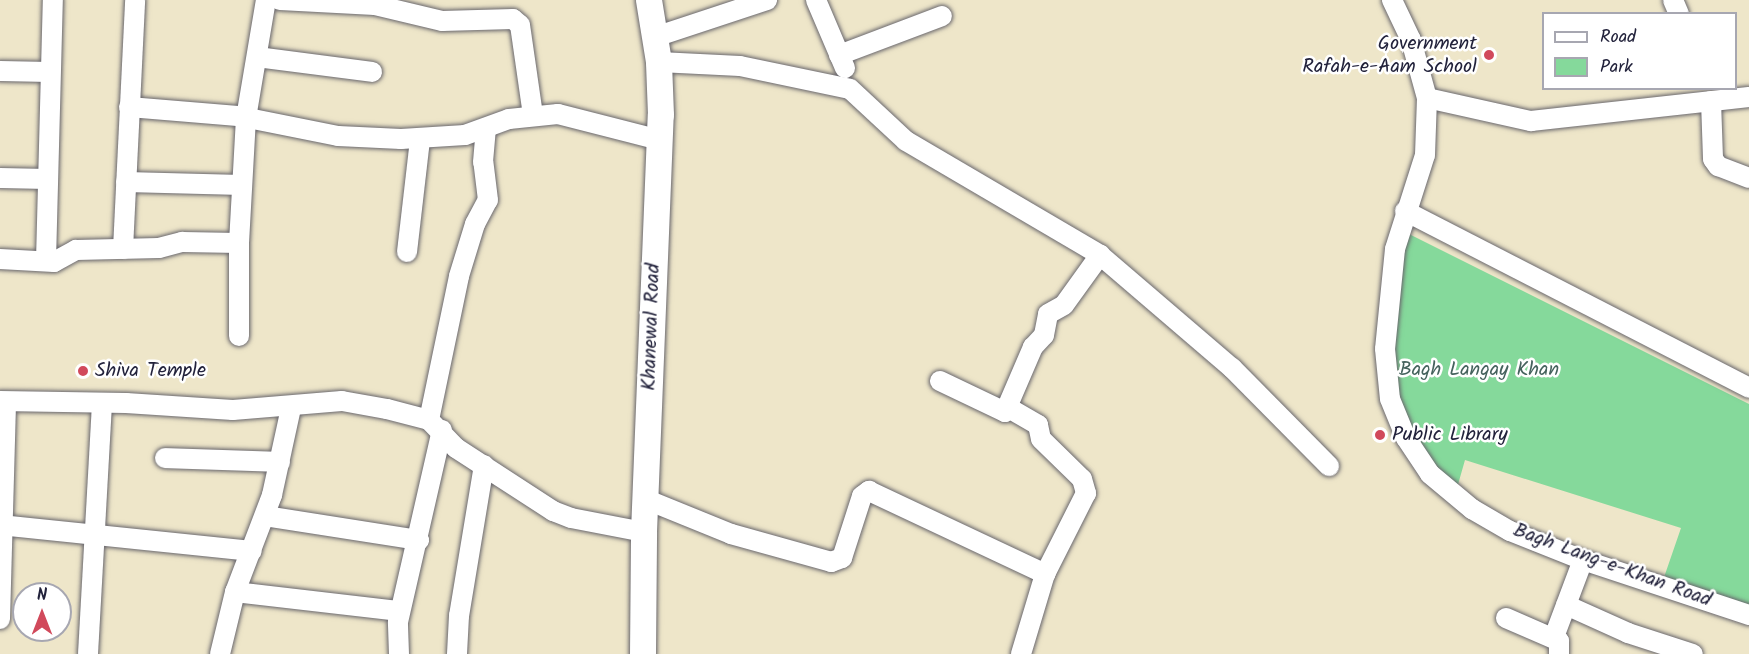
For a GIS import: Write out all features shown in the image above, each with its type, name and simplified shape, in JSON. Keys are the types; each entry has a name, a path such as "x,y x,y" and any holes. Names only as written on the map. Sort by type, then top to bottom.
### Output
{"main road":[{"name":"Khanewal Road","path":"643,654 645,499 660,140 659,62 649,0"}],"street":[{"path":"46,261 53,0"},
{"path":"123,249 135,0"},
{"path":"239,336 239,243 246,118 266,0"},
{"path":"280,0 375,5 441,21 513,19 520,25 533,115"},
{"path":"655,37 766,0"},
{"path":"816,0 842,61 942,16"},
{"path":"1392,0 1411,39 1427,98 1531,121 1703,97 1749,97"},
{"path":"256,57 372,72"},
{"path":"659,62 740,66 850,89 906,141 1100,255 1232,368 1329,466"},
{"path":"0,71 50,72"},
{"path":"1703,97 1713,159 1718,165 1749,178"},
{"name":"Bagh Lang-e-Khan Road","path":"1427,98 1425,155 1395,249 1384,349 1390,399 1406,438 1430,474 1472,509 1510,531 1583,560 1749,615"},
{"path":"129,107 246,118 338,136 420,139 465,135 533,115 558,114 660,140"},
{"path":"399,654 400,611 419,540 459,276 475,224 488,200 483,162 486,128"},
{"path":"407,252 420,139"},
{"path":"0,178 48,179"},
{"path":"126,182 242,185"},
{"path":"1405,212 1749,388"},
{"path":"0,259 61,261 76,250 159,248 182,242 239,243"},
{"path":"939,381 1002,413 1007,407 1033,347 1044,334 1048,314 1064,305 1100,255"},
{"path":"0,619 3,401 102,403 233,410 291,408 353,402 435,425 456,448 562,515 644,532"},
{"path":"88,654 102,403"},
{"path":"1007,407 1038,425 1041,440 1086,486 1083,501 1046,574 1021,654"},
{"path":"220,654 235,592 265,516 280,462 291,408"},
{"path":"165,458 280,462"},
{"path":"457,654 459,616 484,465"},
{"path":"645,499 731,534 831,562 842,558 862,496 869,491 1046,574"},
{"path":"265,516 419,540"},
{"path":"1,525 252,551"},
{"path":"1506,618 1556,646 1566,605 1583,560"},
{"path":"235,592 400,611"},
{"path":"1566,605 1628,633 1693,654"}],"green space":[{"name":"Bagh Langay Khan","path":"1399,229 1749,404 1749,615 1661,586 1681,528 1465,460 1455,495 1390,399"}],"place":[{"name":"Government Rafah-e-Aam School","path":"1489,55"},
{"name":"Shiva Temple","path":"83,371"},
{"name":"Public Library","path":"1380,435"}]}
